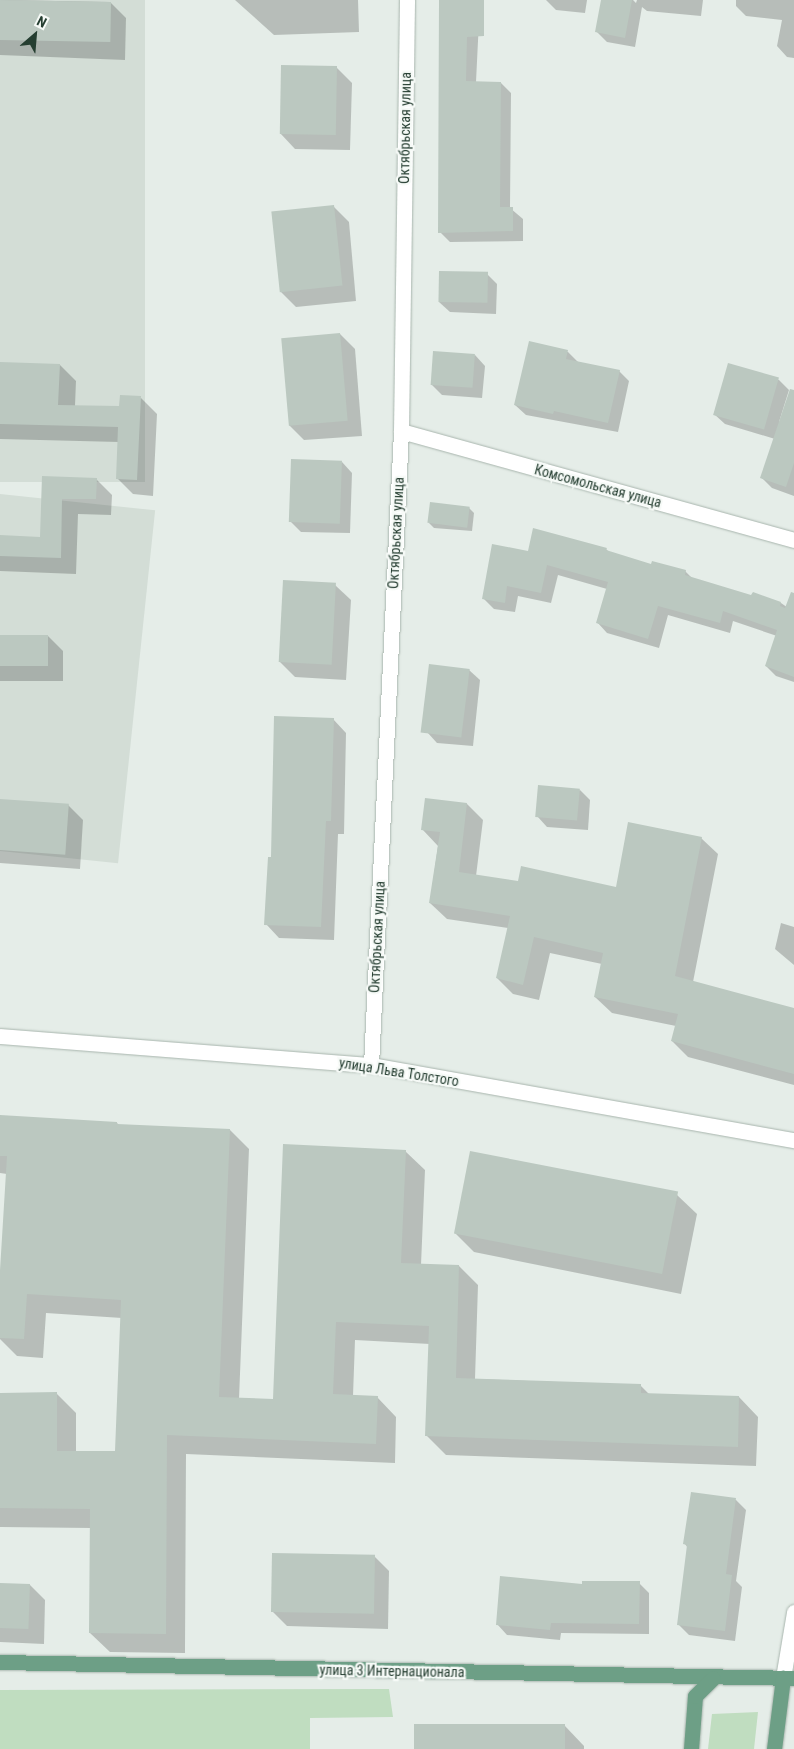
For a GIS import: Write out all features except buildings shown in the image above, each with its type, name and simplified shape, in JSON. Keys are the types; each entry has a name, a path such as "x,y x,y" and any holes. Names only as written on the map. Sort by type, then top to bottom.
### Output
{"main road":[{"name":"улица 3 Интернационала","path":"0,1662 713,1678 789,1678"},
{"path":"691,1749 696,1696 713,1678"},
{"path":"774,1749 789,1678"}],"street":[{"name":"Октябрьская улица","path":"371,1065 401,431 407,0"},
{"name":"Комсомольская улица","path":"401,431 794,540"},
{"name":"улица Льва Толстого","path":"0,1036 371,1065 794,1140"},
{"path":"789,1678 794,1612"}],"shaded area":[{"path":"0,0 145,0 145,482 0,482"},
{"path":"0,494 155,510 118,863 0,851"}],"green space":[{"path":"389,1689 393,1717 310,1718 310,1749 0,1749 0,1690"},
{"path":"758,1712 754,1749 708,1749 712,1714"}]}
